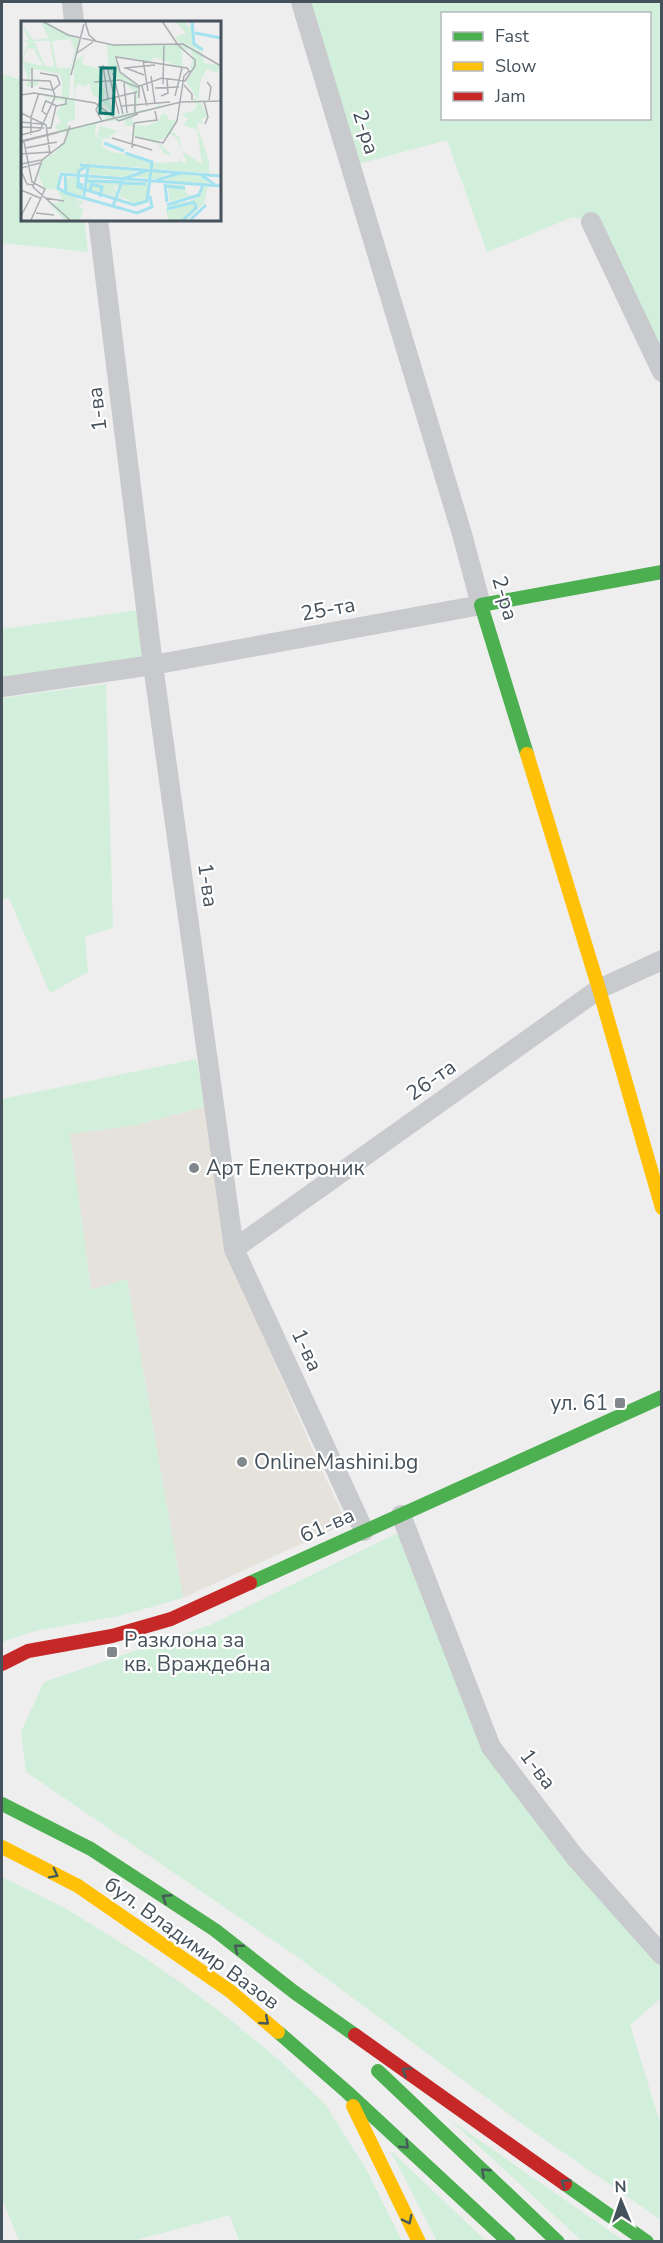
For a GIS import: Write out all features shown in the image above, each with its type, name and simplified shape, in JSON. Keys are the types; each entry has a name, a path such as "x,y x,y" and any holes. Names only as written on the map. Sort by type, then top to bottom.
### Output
{"main road":[{"name":"25-та","path":"481,605 662,572"},
{"name":"2-ра","path":"481,605 599,989 662,1209"},
{"name":"61-ва","path":"2,1664 28,1651 112,1636 171,1619 662,1397"},
{"name":"бул. Владимир Вазов","path":"2,1804 91,1849 215,1930 294,1992"},
{"name":"бул. Владимир Вазов","path":"2,1847 78,1886 230,1991 347,2091 509,2241"},
{"path":"294,1992 558,2241"},
{"path":"294,1992 647,2241"},
{"path":"347,2091 419,2241"}],"street":[{"path":"72,2 74,21"},
{"name":"2-ра","path":"301,2 459,523 481,605"},
{"name":"1-ва","path":"98,220 153,665 234,1249 364,1531"},
{"path":"591,222 662,372"},
{"name":"25-та","path":"2,687 153,665 481,605"},
{"name":"26-та","path":"234,1249 599,989 662,960"},
{"name":"1-ва","path":"401,1515 491,1746 575,1857 662,1955"}],"shaded area":[{"path":"206,1106 226,1250 347,1523 183,1598 127,1279 91,1290 70,1134 137,1125"}],"green space":[{"path":"301,2 661,2 661,372 591,222 573,217 487,252 447,140 351,166"},
{"path":"2,74 21,80 21,220 84,220 88,252 2,243"},
{"path":"140,610 153,665 2,687 2,629"},
{"path":"106,684 113,928 85,936 88,972 50,993 9,898 2,900 2,698"},
{"path":"196,1059 206,1106 137,1125 70,1134 91,1290 127,1279 183,1598 119,1616 35,1631 2,1642 2,1099"},
{"path":"395,1534 404,1534 483,1738 661,1964 661,1998 630,2025 661,2126 661,2220 525,2126 296,1956 26,1772 21,1732 44,1682 210,1625"},
{"path":"2,1877 65,1908 147,1959 217,2009 278,2059 325,2104 366,2169 402,2241 239,2241 230,2215 132,2241 19,2241 2,2198"},
{"path":"449,2119 624,2241 582,2241"},
{"path":"390,2150 486,2241 437,2241"}],"traffic: fast":[{"path":"527,754 481,605 662,572"},
{"path":"250,1583 662,1397"},
{"path":"2,1804 91,1849 215,1930 294,1992 355,2035"},
{"path":"278,2032 347,2092 509,2242"},
{"path":"378,2071 558,2242"},
{"path":"565,2184 647,2242"}],"traffic: slow":[{"path":"527,754 599,989 662,1208"},
{"path":"2,1847 78,1886 230,1991 278,2032"},
{"path":"353,2106 419,2242"}],"traffic: jam":[{"path":"2,1664 28,1651 112,1636 171,1619 250,1583"},
{"path":"355,2035 565,2184"}],"place":[{"name":"Арт Електроник","path":"194,1168"},
{"name":"ул. 61","path":"620,1403"},
{"name":"ОnlineMashini.bg","path":"242,1462"},
{"name":"Разклона за кв. Враждебна","path":"112,1652"}]}
